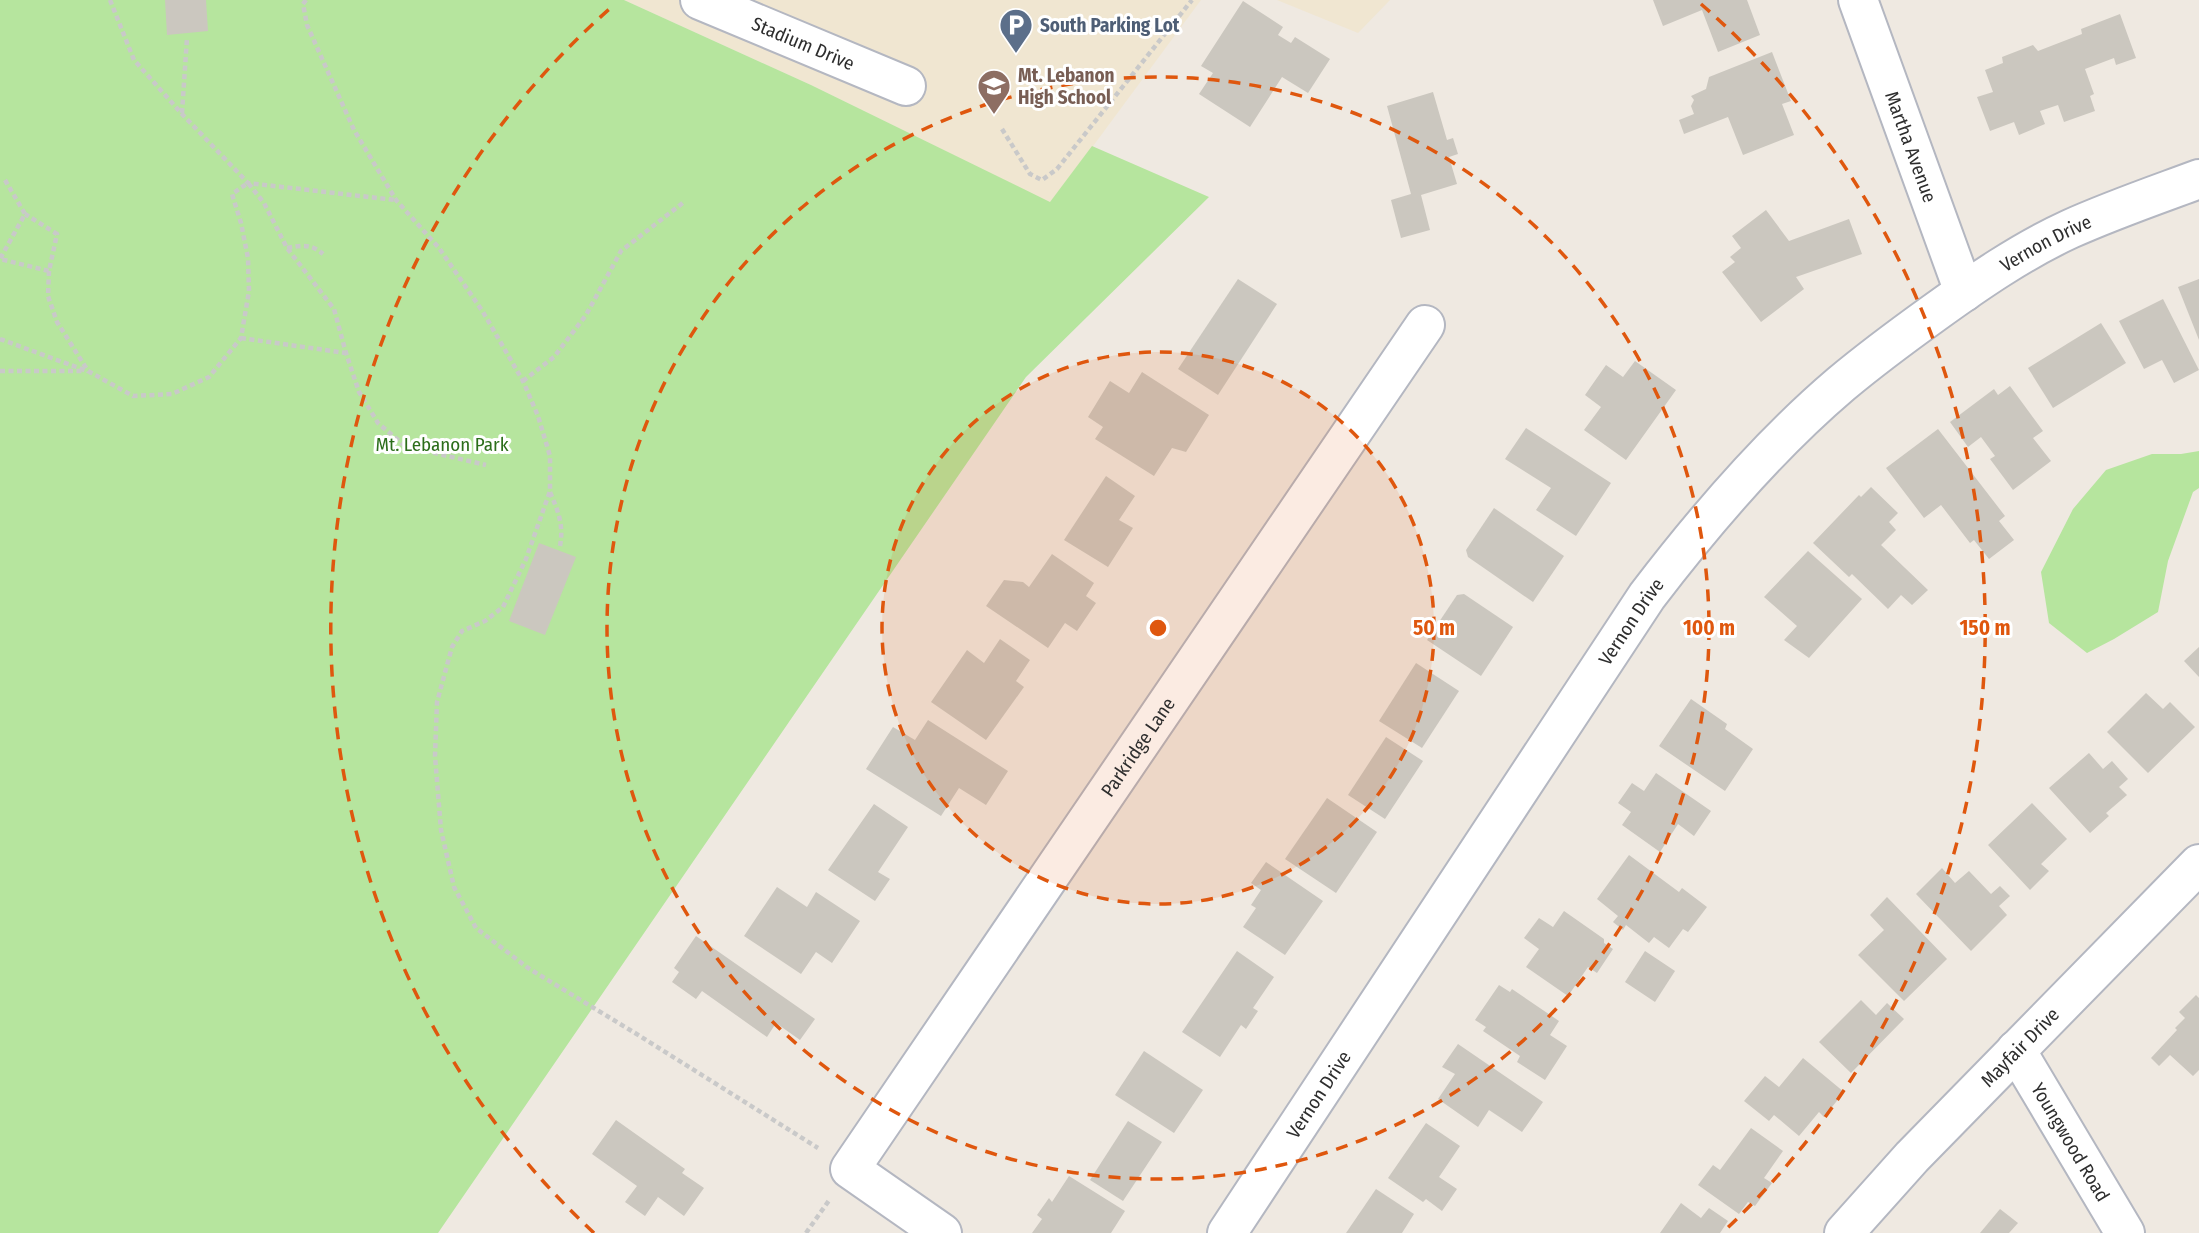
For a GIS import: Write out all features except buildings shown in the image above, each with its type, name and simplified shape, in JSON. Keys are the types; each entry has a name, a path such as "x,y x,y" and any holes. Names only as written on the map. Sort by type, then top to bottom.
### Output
{"street":[{"name":"Stadium Drive","path":"700,0 906,86"},
{"name":"Martha Avenue","path":"1858,0 1964,292"},
{"name":"Vernon Drive","path":"1227,1233 1647,596 1689,541 1779,443 1840,385 1964,292 2069,230 2199,179"},
{"name":"Parkridge Lane","path":"850,1169 1424,325"},
{"name":"Mayfair Drive","path":"1844,1233 1912,1157 2199,864"},
{"name":"Youngwood Road","path":"2017,1050 2125,1233"},
{"path":"850,1169 942,1233"}],"path":[{"path":"110,0 134,60 181,114 248,183 264,203 288,248 334,309 359,392 378,423 405,446 486,466"},
{"path":"306,0 303,4 307,25 354,130 396,200 439,248 483,312 523,381 538,416 550,456 550,491 526,559 503,607 485,621 461,631 452,647 437,702 435,756 441,830 454,887 476,928 528,968 850,1169"},
{"path":"1002,129 1030,174 1042,180 1057,169 1192,0"},
{"path":"181,114 187,38"},
{"path":"5,180 25,214 57,234 49,271 48,296 57,322 88,371"},
{"path":"0,339 88,371 133,396 172,394 209,377 241,338 248,291 248,258 232,194 248,183 396,200"},
{"path":"523,381 554,357 578,326 621,251 684,202"},
{"path":"25,214 0,259 49,271"},
{"path":"288,248 303,245 315,247 323,254"},
{"path":"241,338 346,353"},
{"path":"0,371 88,371"},
{"path":"550,491 561,517 563,530 560,546"}],"shaded area":[{"name":"Mt. Lebanon High School","path":"624,0 1201,0 1051,203 811,85"},
{"path":"1277,0 1390,0 1358,33"}],"green space":[{"name":"Mt. Lebanon Park","path":"0,0 624,0 811,85 1050,202 1092,146 1209,197 1026,377 438,1233 0,1233"},
{"path":"2199,451 2199,488 2193,492 2168,561 2158,612 2087,653 2049,623 2041,572 2073,509 2106,470 2152,454"}],"place":[{"name":"South Parking Lot","path":"1016,55"},
{"name":"Mt. Lebanon High School","path":"994,116"}]}
